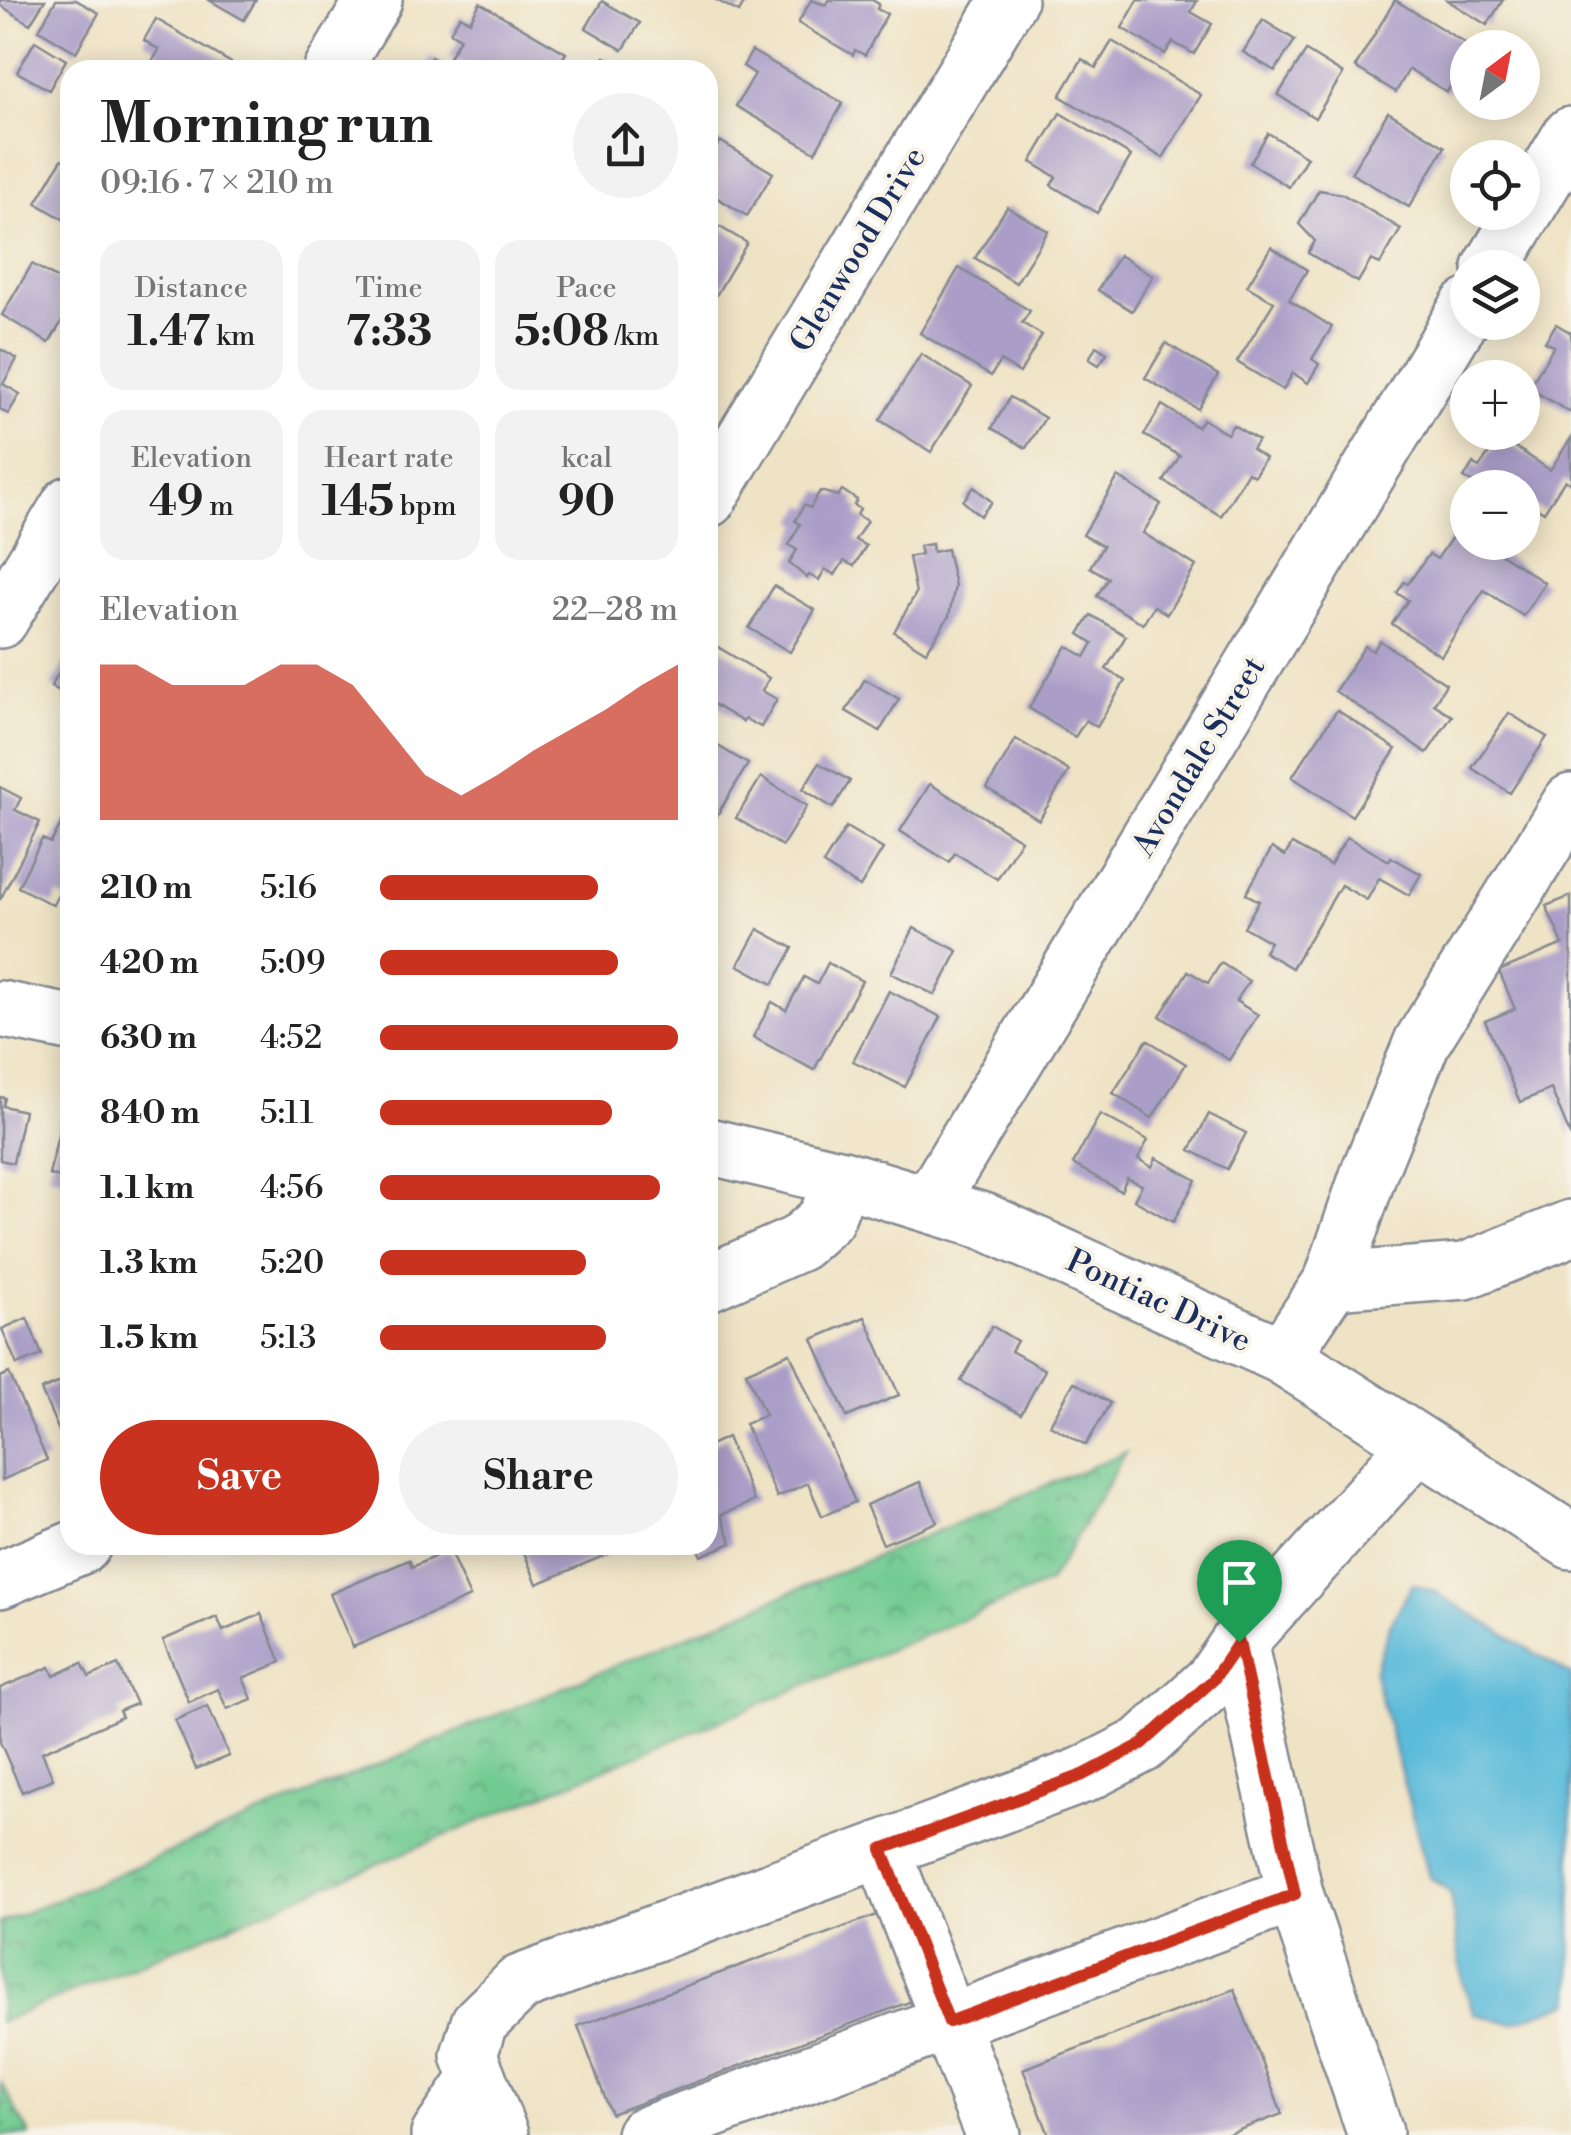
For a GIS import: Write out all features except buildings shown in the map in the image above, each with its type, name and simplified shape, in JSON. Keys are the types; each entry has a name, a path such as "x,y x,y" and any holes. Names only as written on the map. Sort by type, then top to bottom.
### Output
{"street":[{"path":"338,60 374,0"},
{"name":"Glenwood Drive","path":"718,482 1009,0"},
{"path":"1502,250 1571,135"},
{"name":"Avondale Street","path":"929,1204 1450,337"},
{"path":"0,620 60,521"},
{"path":"1282,1356 1332,1281 1370,1170 1422,1042 1571,802"},
{"path":"0,1009 60,1021"},
{"name":"Pontiac Drive","path":"718,1148 842,1178 986,1222 1282,1356 1571,1542"},
{"path":"718,1279 799,1243 826,1219 842,1178"},
{"path":"1332,1281 1465,1271 1571,1228"},
{"path":"500,2135 469,2055 479,2023 520,1983 1083,1775 1142,1744 1213,1680 1239,1642 1418,1444"},
{"path":"0,1580 60,1555"},
{"path":"1239,1642 1295,1894 1374,2134"},
{"path":"882,1849 992,2135"},
{"path":"644,2135 726,2120 949,2022 1295,1894"},
{"path":"439,2135 478,2078"}],"green space":[{"path":"1126,1452 1049,1583 0,2022 0,1923"},
{"path":"1,2083 30,2135 0,2135"}],"water":[{"path":"1413,1584 1435,1592 1571,1675 1571,2002 1512,2023 1474,2014 1463,1983 1450,1892 1429,1877 1374,1672 1390,1625"}],"route":[{"path":"1239,1642 1295,1894 949,2022 882,1849 1083,1775 1142,1744 1213,1680 1239,1642"}]}
